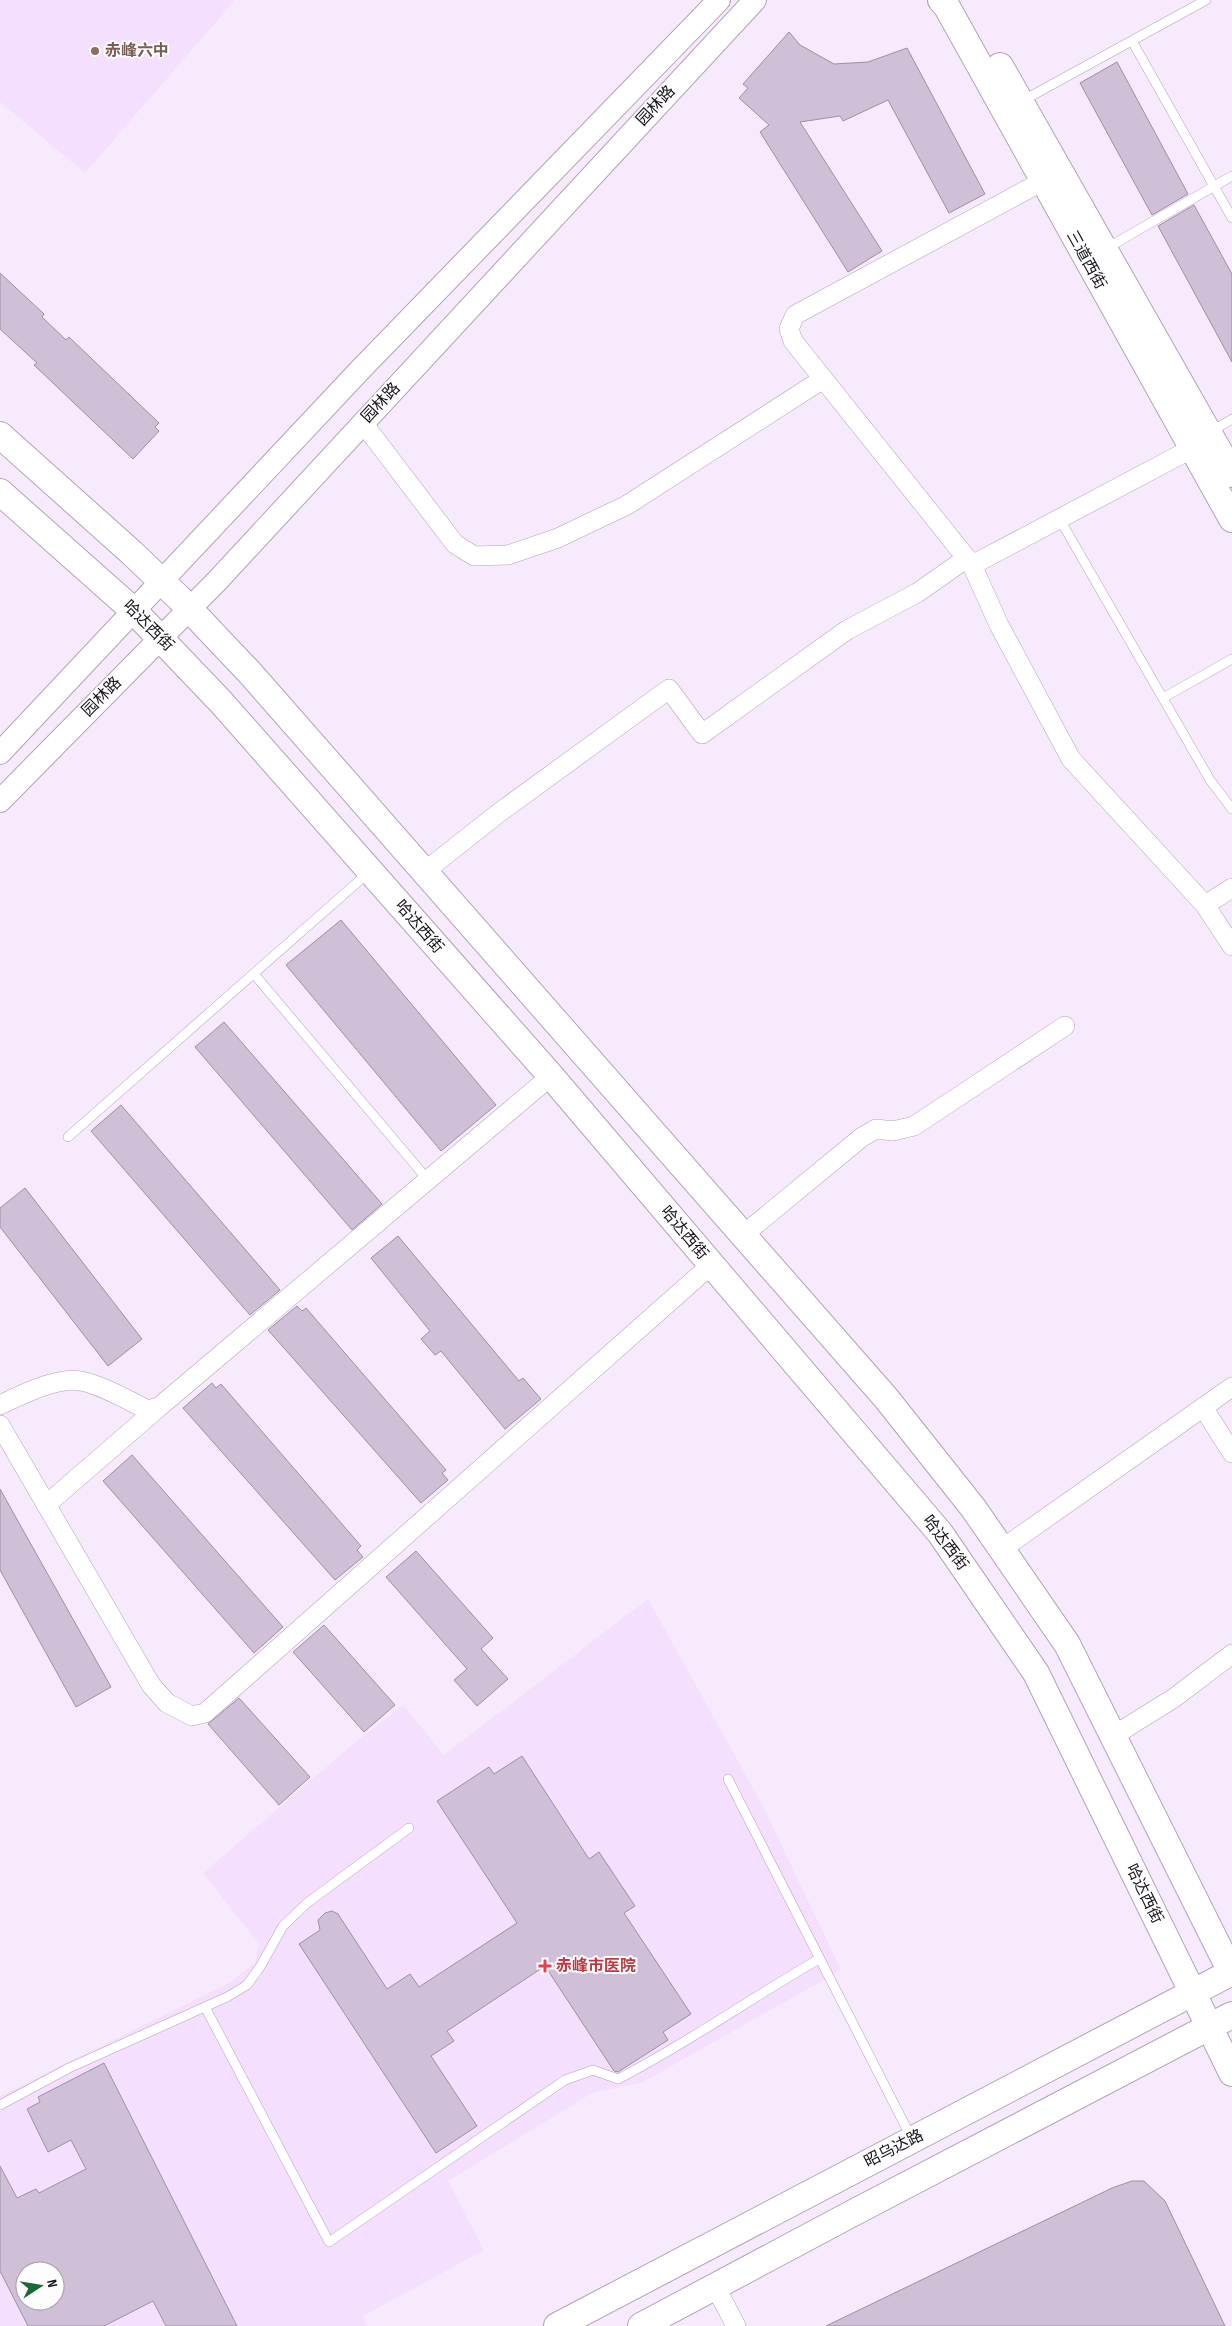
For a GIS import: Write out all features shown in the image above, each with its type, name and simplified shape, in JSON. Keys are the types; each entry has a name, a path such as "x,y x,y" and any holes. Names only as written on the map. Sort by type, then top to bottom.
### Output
{"main road":[{"name":"三道西街","path":"941,0 952,16 1043,181 1200,441 1232,519"},
{"path":"962,0 1104,249 1200,441 1232,474"},
{"path":"0,435 162,581 257,682 886,1398 974,1509 1067,1644 1232,1973"},
{"name":"哈达西街","path":"0,492 134,611 221,702 550,1076 940,1533 1036,1673 1232,2073"},
{"name":"昭乌达路","path":"557,2326 1232,1973"},
{"path":"641,2326 1232,2016"}],"street":[{"name":"园林路","path":"0,753 361,369 719,0"},
{"name":"园林路","path":"0,801 189,609 755,0"},
{"path":"1043,181 795,315 789,329 793,341 970,561 999,626 1071,759 1205,905 1232,946"},
{"path":"363,423 455,544 474,556 508,555 558,538 627,505 823,379"},
{"path":"424,872 500,812 669,689 702,734 847,630 917,593 970,561 1059,518 1200,441"},
{"path":"1205,905 1232,888"},
{"path":"743,1235 862,1137 876,1129 893,1131 914,1126 1065,1026"},
{"path":"46,1505 550,1076"},
{"path":"0,1425 151,1685 167,1703 192,1716 205,1713 711,1266"},
{"path":"0,1404 46,1384 79,1380 103,1388 148,1410 159,1407"},
{"path":"1002,1549 1232,1387"},
{"path":"1203,1407 1232,1453"},
{"path":"1113,1736 1174,1698 1232,1654"},
{"path":"715,2286 736,2326"}],"lane":[{"path":"1020,102 1206,0"},
{"path":"1132,41 1232,218"},
{"path":"1104,249 1232,176"},
{"path":"1200,441 1232,420"},
{"path":"1059,518 1210,780 1232,809"},
{"path":"1163,698 1232,659"},
{"path":"68,1137 370,872"},
{"path":"254,974 428,1180"},
{"path":"728,1779 913,2139"},
{"path":"0,2105 69,2068 205,2007 247,1985 260,1968 283,1926 307,1903 409,1828"},
{"path":"205,2007 329,2242 565,2080 593,2070 618,2079 680,2046 761,1992 820,1959"}],"shaded area":[{"name":"赤峰六中","path":"0,0 235,0 85,173 0,102"},
{"name":"赤峰市医院","path":"648,1599 763,1806 841,1970 643,2082 592,2093 448,2181 484,2250 363,2316 368,2326 0,2326 0,2096 227,1984 255,1963 259,1944 203,1873 345,1751 403,1705 444,1755"}],"building":[{"path":"789,32 800,45 834,64 868,62 907,48 985,194 949,213 888,100 843,121 840,116 800,122 882,251 848,272 760,132 769,125 739,98 748,88 743,84"},
{"path":"1117,62 1188,194 1152,215 1080,83"},
{"path":"1194,205 1232,274 1232,362 1158,226"},
{"path":"0,273 44,314 42,317 66,340 69,337 159,423 155,427 159,431 133,459 34,365 37,363 0,329"},
{"path":"341,920 496,1105 441,1151 286,965"},
{"path":"224,1022 382,1204 352,1230 195,1047"},
{"path":"121,1105 280,1290 250,1315 91,1131"},
{"path":"25,1188 142,1339 108,1366 0,1227 0,1208"},
{"path":"398,1236 519,1381 523,1378 541,1399 505,1429 441,1351 435,1355 421,1339 430,1331 371,1258"},
{"path":"297,1306 302,1311 306,1308 446,1470 442,1473 448,1480 421,1503 268,1330"},
{"path":"212,1383 216,1388 221,1384 361,1546 357,1550 363,1557 335,1580 183,1408"},
{"path":"132,1455 283,1627 254,1653 103,1481"},
{"path":"0,1489 111,1687 76,1707 0,1570"},
{"path":"416,1551 493,1638 481,1649 508,1679 477,1706 454,1680 467,1669 386,1577"},
{"path":"324,1625 395,1705 364,1732 293,1652"},
{"path":"239,1698 310,1777 279,1805 208,1724"},
{"path":"522,1756 589,1859 599,1852 635,1906 624,1913 691,2014 663,2032 668,2040 618,2072 614,2071 545,1966 447,2031 454,2041 431,2056 477,2126 436,2153 299,1944 320,1930 318,1920 325,1913 332,1911 338,1914 387,1989 410,1974 419,1987 517,1923 437,1801 489,1767 494,1774"},
{"path":"104,2063 237,2326 166,2326 153,2301 104,2326 28,2326 20,2311 65,2311 65,2261 15,2261 15,2300 0,2271 0,2166 17,2198 36,2189 39,2193 86,2169 71,2140 48,2152 27,2109 40,2102 38,2097"},
{"path":"1132,2181 1144,2181 1165,2201 1225,2326 826,2326 1112,2188"}],"place":[{"name":"赤峰六中","path":"95,51"},
{"name":"赤峰市医院","path":"545,1966"}]}
